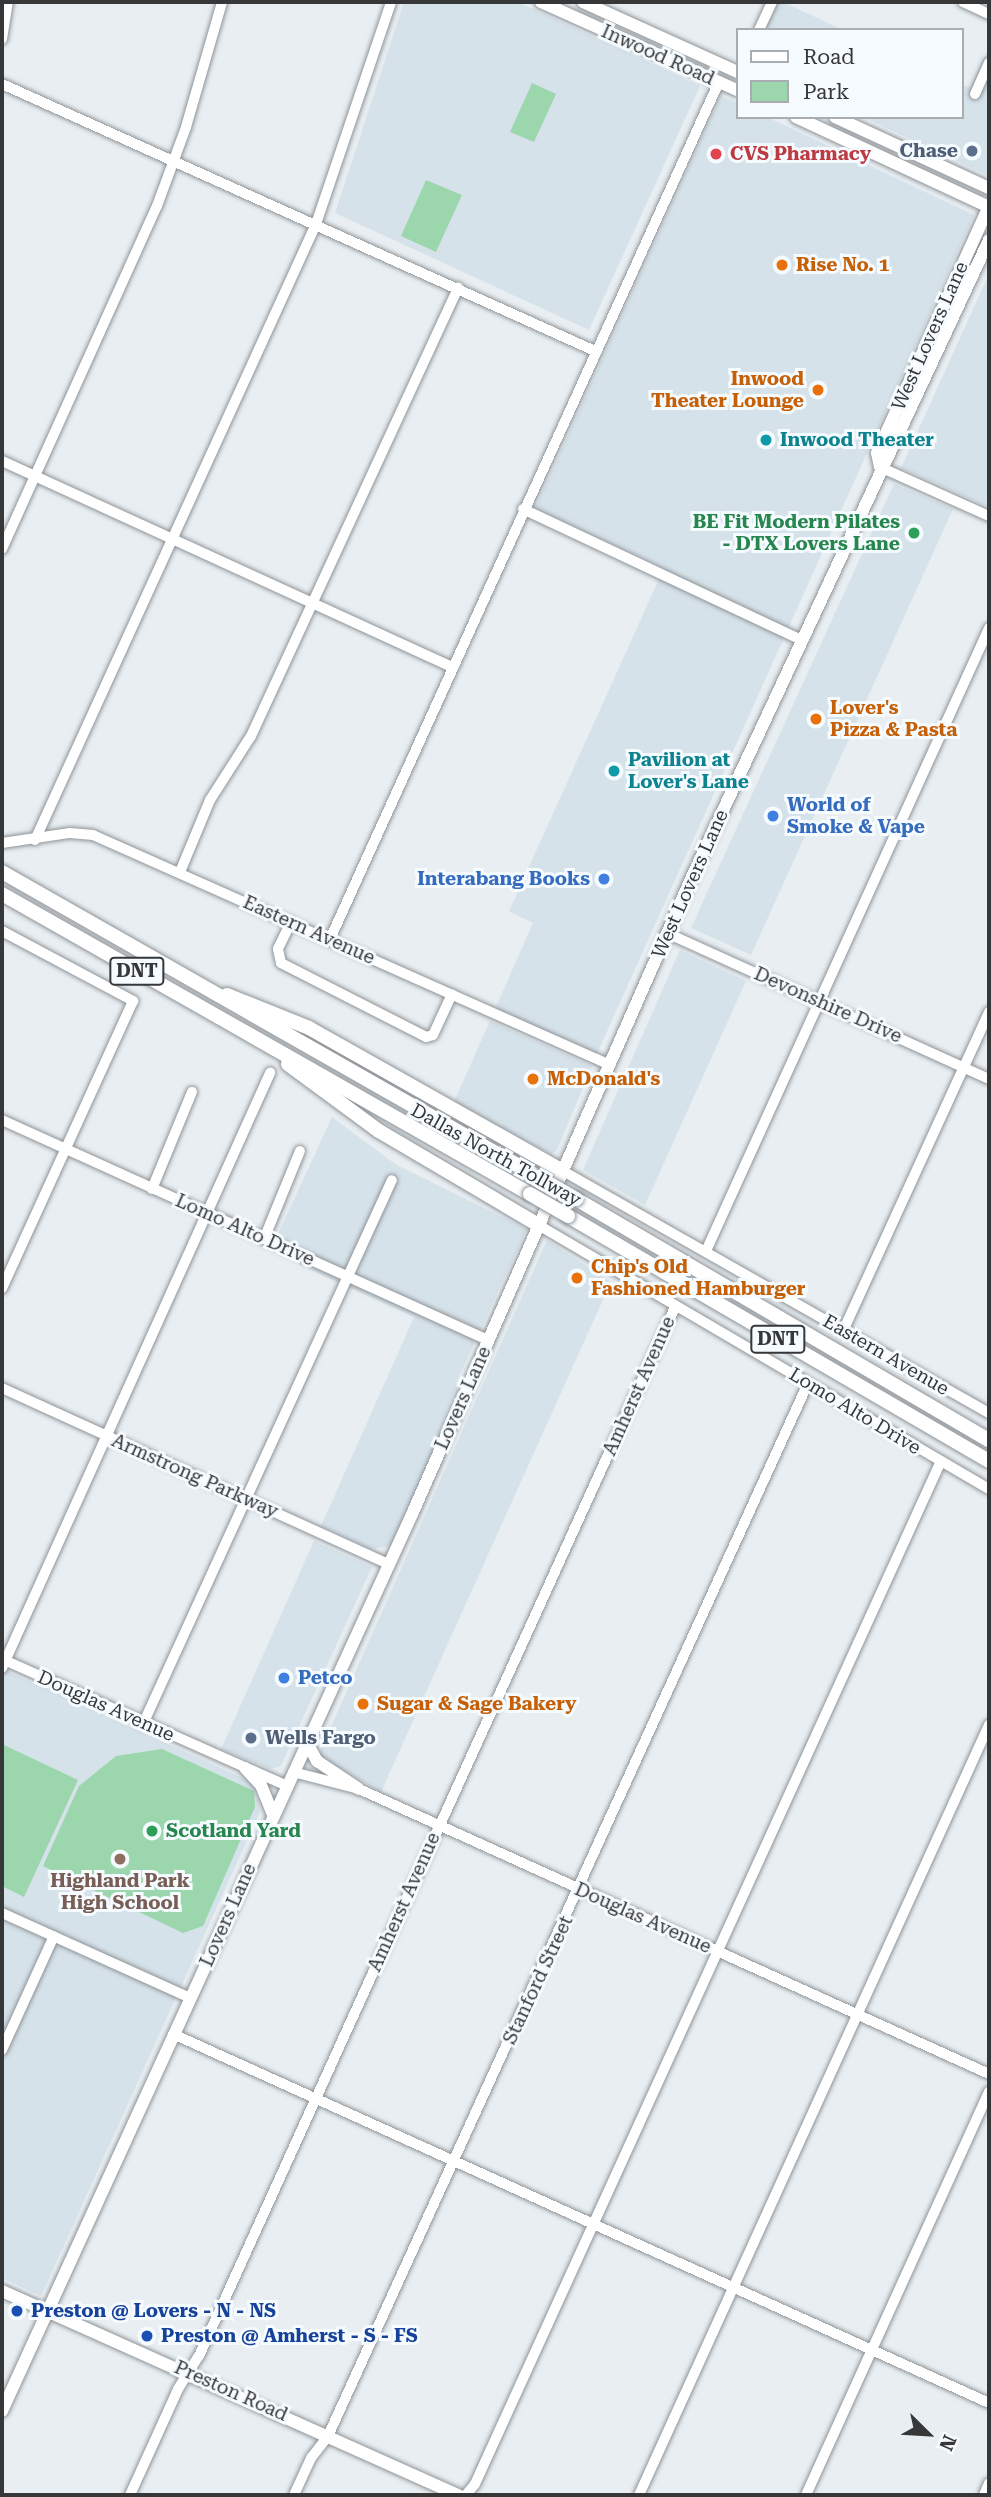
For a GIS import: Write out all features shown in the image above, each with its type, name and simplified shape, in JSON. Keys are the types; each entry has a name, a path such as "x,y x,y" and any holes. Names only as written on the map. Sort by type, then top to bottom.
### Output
{"highway":[{"name":"Dallas North Tollway","path":"2,872 538,1177 989,1440"},
{"name":"Dallas North Tollway","path":"2,894 530,1194 989,1461"},
{"path":"206,989 250,1001 309,1028 563,1171"},
{"path":"272,1048 304,1079 368,1123 540,1226"}],"main road":[{"name":"Inwood Road","path":"541,2 719,82"},
{"name":"Inwood Road","path":"583,2 734,79"},
{"path":"719,82 734,79"},
{"path":"800,119 989,207"},
{"path":"839,119 989,188"},
{"name":"West Lovers Lane","path":"880,467 877,453 989,207"},
{"name":"West Lovers Lane","path":"540,1226 667,933 880,467 891,460 989,240"},
{"path":"936,324 952,323"},
{"name":"Lovers Lane","path":"2,2411 389,1564 540,1226"},
{"path":"307,1743 317,1761 359,1789"},
{"path":"245,1768 261,1785 274,1815"},
{"name":"Preston Road","path":"2,2291 189,2372 458,2495"}],"street":[{"path":"2,39 8,2"},
{"path":"2,548 174,160 222,2"},
{"path":"35,840 175,539 316,224 391,2"},
{"path":"760,28 772,2"},
{"path":"963,2 989,14"},
{"path":"975,94 989,63"},
{"path":"330,939 719,82"},
{"path":"2,84 595,351"},
{"path":"180,872 210,800 251,736 458,288"},
{"path":"2,461 452,667"},
{"path":"880,467 989,516"},
{"path":"523,509 802,640"},
{"path":"706,1251 989,628"},
{"name":"Eastern Avenue","path":"2,843 83,832 180,872 610,1065"},
{"path":"291,922 278,949 281,963 426,1037 433,1035 452,994"},
{"path":"2,931 133,1001 2,1289"},
{"name":"Devonshire Drive","path":"667,933 989,1079"},
{"path":"843,1331 989,1012"},
{"path":"3,1663 270,1073"},
{"path":"152,1189 192,1092"},
{"name":"Lomo Alto Drive","path":"2,1120 488,1340"},
{"path":"264,1239 300,1151"},
{"name":"Eastern Avenue","path":"563,1171 989,1413"},
{"path":"143,1724 392,1180"},
{"name":"Lomo Alto Drive","path":"540,1226 989,1489"},
{"name":"Amherst Avenue","path":"130,2495 316,2097 675,1307"},
{"name":"Stanford Street","path":"294,2495 311,2458 328,2436 580,1889 808,1383"},
{"name":"Armstrong Parkway","path":"2,1388 389,1564"},
{"path":"466,2495 475,2484 941,1461"},
{"name":"Douglas Avenue","path":"3,1663 287,1786"},
{"path":"639,2495 989,1725"},
{"name":"Douglas Avenue","path":"293,1772 359,1789 989,2074"},
{"path":"2,1913 190,1998"},
{"path":"2,2050 54,1936"},
{"path":"173,2034 989,2403"},
{"path":"806,2495 989,2092"},
{"path":"984,2495 989,2483"}],"shaded area":[{"path":"404,2 518,2 700,86 589,330 335,213"},
{"path":"776,2 783,2 839,28 765,28"},
{"path":"989,47 989,176 867,119 963,119 963,85 971,88"},
{"path":"721,96 736,103 736,119 771,119 974,215 596,1056 495,1009 533,923 509,911 664,568 535,508"},
{"path":"989,274 989,507 901,468"},
{"path":"894,484 953,509 751,955 691,928"},
{"path":"680,950 746,981 645,1205 583,1170"},
{"path":"490,1021 592,1066 557,1150 551,1154 454,1102"},
{"path":"332,1117 395,1164 527,1229 456,1383 459,1394 391,1546 371,1549 321,1526 414,1317 270,1251"},
{"path":"547,1240 611,1282 381,1792 318,1756"},
{"path":"314,1541 372,1567 281,1766 270,1769 221,1749"},
{"path":"2,1669 254,1783 260,1812 41,2296 2,2278"}],"green space":[{"path":"532,83 556,94 534,142 510,132"},
{"path":"426,180 462,195 436,252 401,236"},
{"path":"2,1744 78,1780 24,1897 2,1886"},
{"name":"Scotland Yard","path":"162,1749 254,1791 255,1807 203,1926 183,1933 43,1866 79,1786 116,1756"}],"place":[{"name":"Chase","path":"972,151"},
{"name":"CVS Pharmacy","path":"716,154"},
{"name":"Rise No. 1","path":"782,265"},
{"name":"Inwood Theater Lounge","path":"818,390"},
{"name":"Inwood Theater","path":"766,440"},
{"name":"BE Fit Modern Pilates - DTX Lovers Lane","path":"914,533"},
{"name":"Lover's Pizza & Pasta","path":"816,719"},
{"name":"Pavilion at Lover's Lane","path":"614,771"},
{"name":"World of Smoke & Vape","path":"773,816"},
{"name":"Interabang Books","path":"604,879"},
{"name":"McDonald's","path":"533,1079"},
{"name":"Chip's Old Fashioned Hamburger","path":"577,1278"},
{"name":"Petco","path":"284,1678"},
{"name":"Sugar & Sage Bakery","path":"363,1704"},
{"name":"Wells Fargo","path":"251,1738"},
{"name":"Scotland Yard","path":"152,1831"},
{"name":"Highland Park High School","path":"120,1859"},
{"name":"Preston @ Lovers - N - NS","path":"17,2311"},
{"name":"Preston @ Amherst - S - FS","path":"147,2336"}]}
